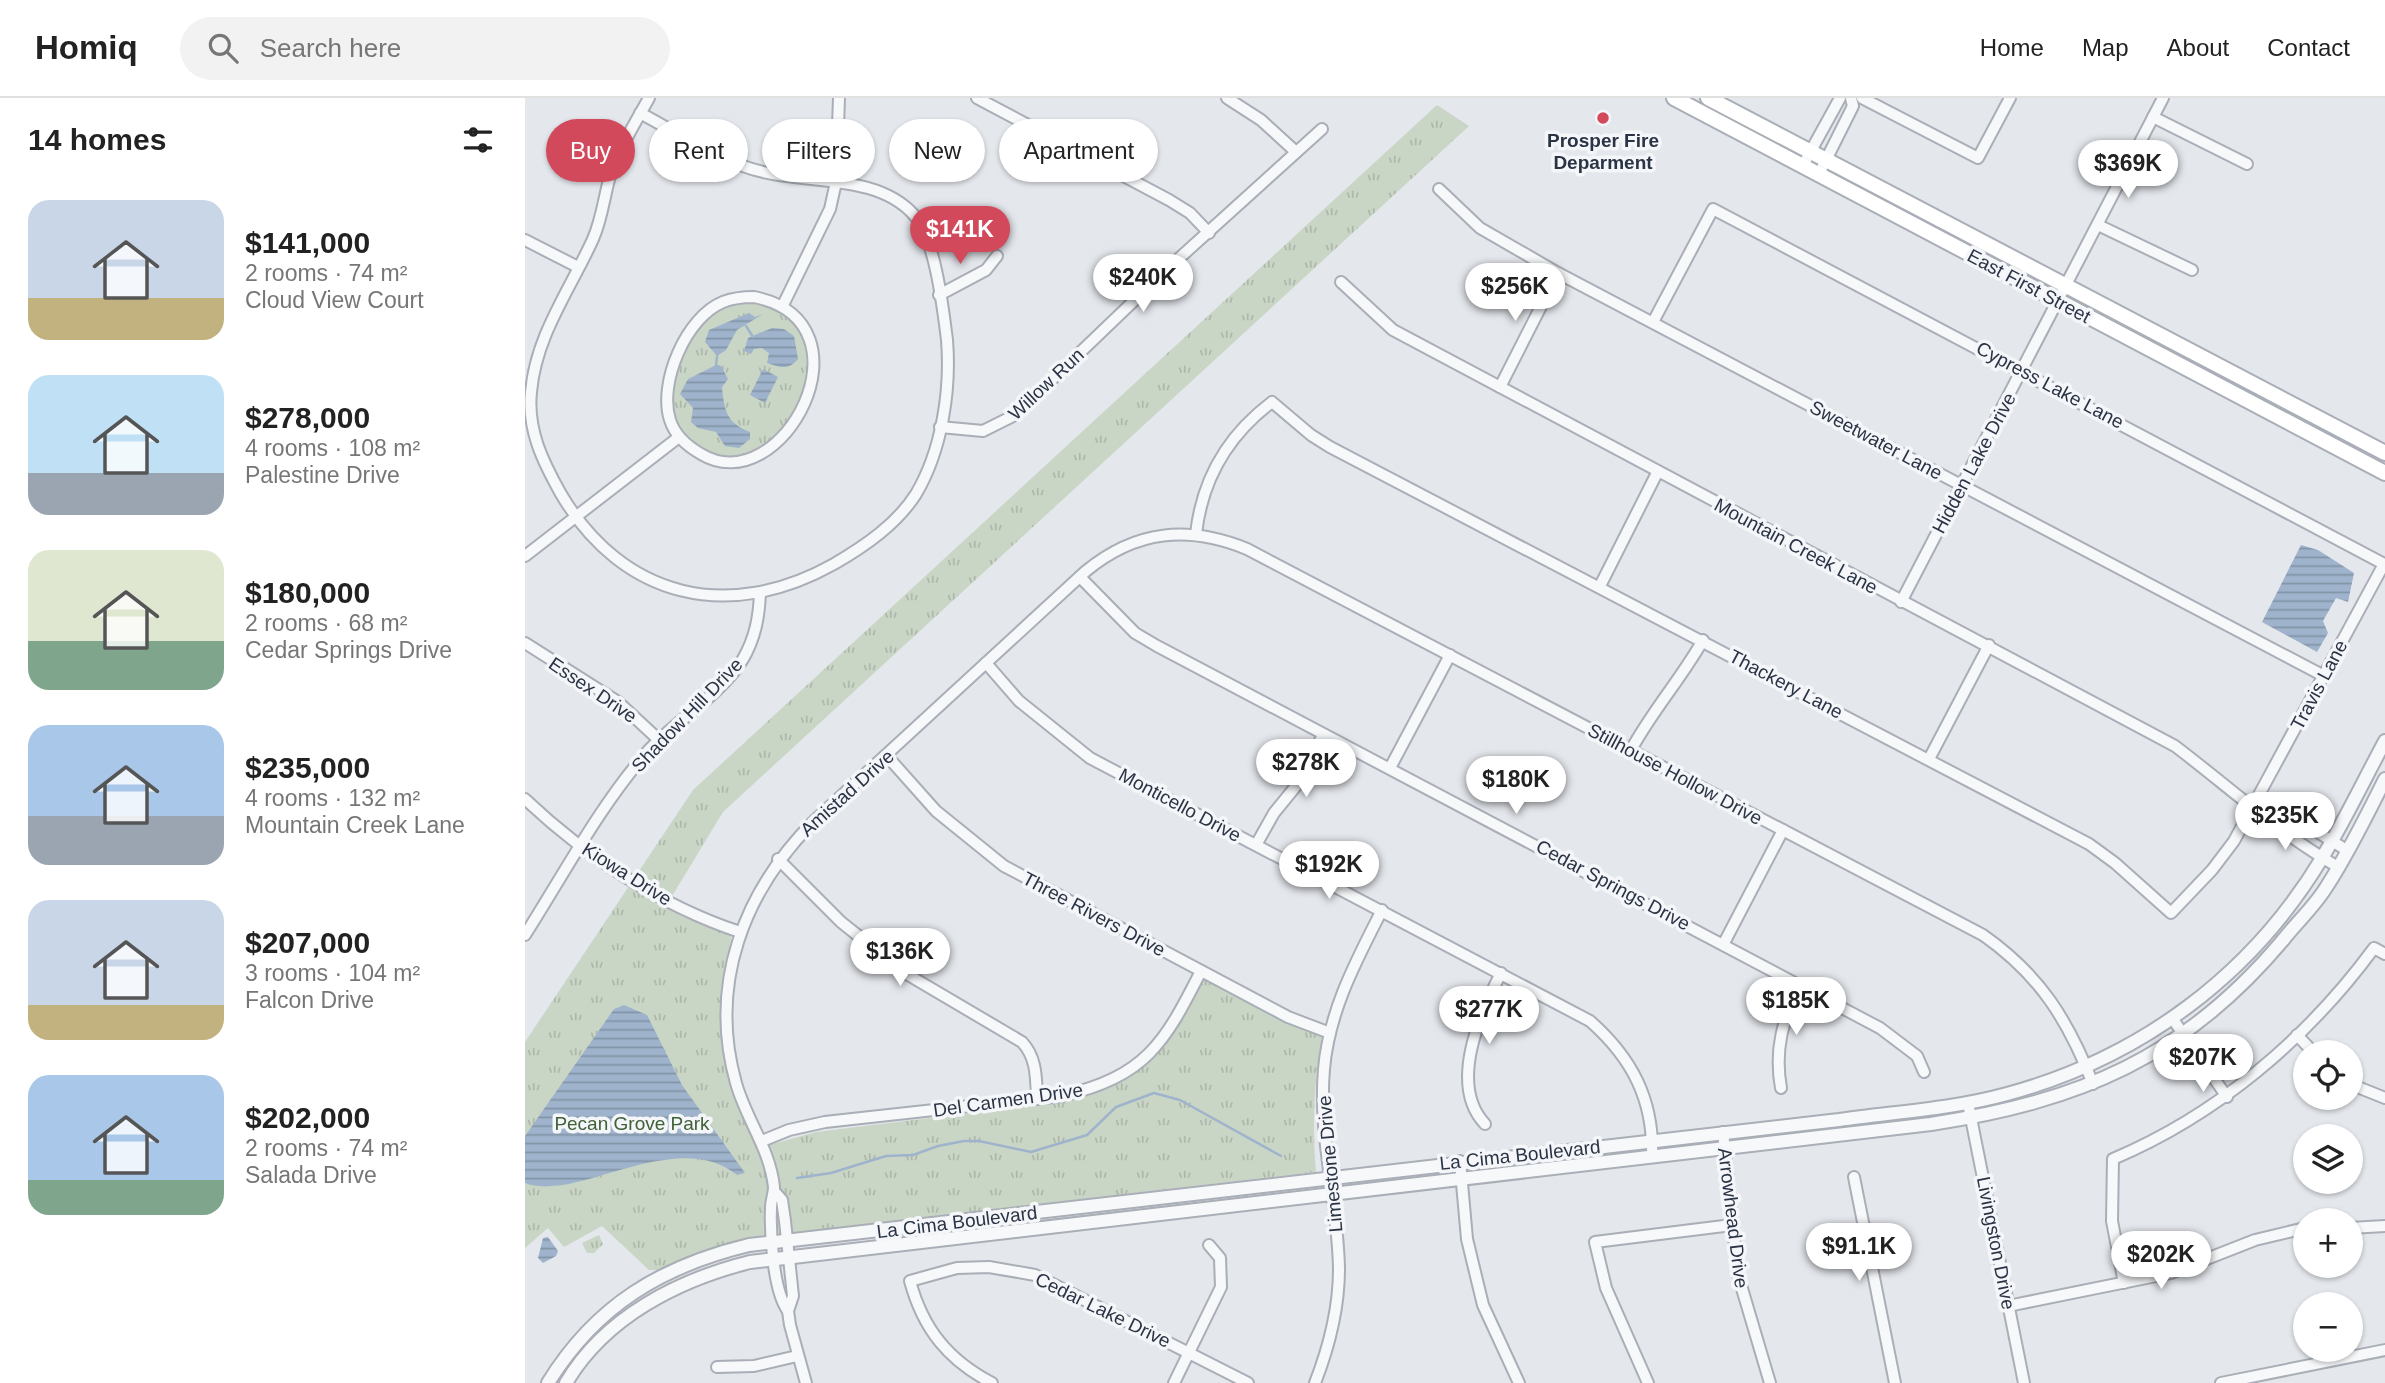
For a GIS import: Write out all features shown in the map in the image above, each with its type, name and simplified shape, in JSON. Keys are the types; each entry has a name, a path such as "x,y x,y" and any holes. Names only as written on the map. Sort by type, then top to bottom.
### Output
{"main road":[{"name":"East First Street","path":"1674,98 1818,176 2385,453"},
{"name":"East First Street","path":"1708,98 1826,160 2062,295 2385,473"}],"street":[{"path":"649,98 618,156 593,239 548,327 537,357 530,394 531,425 543,463 576,519 596,542 622,564 661,586 695,594 732,597 760,593 811,577 847,557 897,517 925,475 940,427 949,360 927,238 917,218 887,194 836,182 821,231 783,305"},
{"path":"838,119 839,98"},
{"path":"977,98 1169,200 1190,214 1209,233"},
{"path":"1227,98 1261,120 1296,152"},
{"path":"1802,167 1840,98"},
{"path":"1818,176 1853,106 1851,98"},
{"path":"1862,98 1978,158 2010,98"},
{"name":"Hidden Lake Drive","path":"1901,602 2163,98"},
{"path":"641,113 745,167 762,171"},
{"path":"2153,117 2247,164"},
{"name":"Willow Run","path":"940,427 983,431 1015,415 1165,271 1322,129"},
{"name":"Sweetwater Lane","path":"1439,189 1480,228 1558,273 2324,676"},
{"name":"Cypress Lake Lane","path":"1653,322 1713,209 2023,370 2384,564"},
{"path":"2098,225 2192,270"},
{"path":"525,240 577,267"},
{"path":"939,295 986,270 997,256"},
{"path":"1500,387 1558,273"},
{"name":"Mountain Creek Lane","path":"1341,282 1393,330 1657,473 1901,602 1989,645 2175,746 2255,806 2276,827 2338,867"},
{"path":"754,297 783,305 808,333 814,350 815,368 812,384 781,441 767,452 746,460 725,463 707,458 679,437 665,404 666,388 670,372 697,323 722,302 739,298 754,297"},
{"name":"Thackery Lane","path":"1196,534 1203,495 1216,464 1238,430 1272,402 1311,435 1330,447 2089,844 2115,863 2171,913 2212,870 2255,806"},
{"path":"525,556 679,437"},
{"path":"1600,586 1657,473"},
{"name":"Amistad Drive","path":"806,1383 797,1356 788,1311 782,1303 777,1282 775,1259 780,1242 782,1200 774,1191 762,1141 736,1083 729,1041 730,970 740,932 778,859 813,822 1080,577 1103,557 1131,544 1169,535 1196,534"},
{"name":"Stillhouse Hollow Drive","path":"1196,534 1247,549 1983,935 2013,956 2040,984 2062,1017 2093,1084"},
{"name":"Travis Lane","path":"2255,806 2384,564"},
{"name":"Cedar Springs Drive","path":"1080,577 1135,633 1724,943 1898,1039 1917,1056 1924,1072"},
{"name":"Shadow Hill Drive","path":"525,935 634,767 659,740 726,681 741,663 757,627 760,593"},
{"path":"1631,750 1647,721 1682,677 1703,640"},
{"name":"Essex Drive","path":"525,643 618,702 659,740"},
{"path":"1929,759 1989,645"},
{"path":"1390,768 1450,655"},
{"name":"Monticello Drive","path":"986,663 1019,701 1090,758 1590,1021 1607,1035 1636,1074 1644,1092 1653,1140 1652,1157"},
{"path":"1256,845 1273,813 1296,786 1323,734"},
{"name":"La Cima Boulevard","path":"548,1383 580,1338 651,1280 716,1253 780,1242 1968,1103 2007,1094 2116,1055 2172,1018 2232,970 2297,896 2322,858 2385,741"},
{"name":"Three Rivers Drive","path":"887,756 936,811 1004,866 1288,1017 1330,1033"},
{"name":"La Cima Boulevard","path":"566,1383 596,1346 640,1308 661,1295 716,1270 775,1259 1972,1118 2093,1084 2154,1055 2222,1004 2267,959 2325,889 2385,779"},
{"name":"Kiowa Drive","path":"525,799 553,825 582,846 688,912 740,932"},
{"name":"Mountain Creek Lane","path":"2255,806 2287,813 2348,851"},
{"path":"1724,943 1783,830"},
{"path":"778,859 841,922 895,965 969,1013 1022,1042 1030,1051 1035,1067 1037,1099"},
{"name":"Limestone Drive","path":"1315,1383 1336,1308 1339,1270 1323,1095 1330,1033 1347,981 1382,910"},
{"path":"2124,1283 2111,1209 2113,1160 2165,1135 2227,1097 2297,1035 2343,987 2374,948 2385,954"},
{"name":"Del Carmen Drive","path":"762,1141 789,1130 825,1122 1037,1099 1094,1088 1136,1066 1150,1054 1175,1021 1201,971"},
{"path":"1485,1124 1473,1112 1469,1088 1471,1062 1479,1017 1500,974"},
{"path":"1781,1088 1777,1050 1787,1012 1800,985"},
{"path":"2172,1018 2227,1097"},
{"path":"2297,1035 2302,1040"},
{"path":"2363,1089 2385,1098"},
{"name":"Livingston Drive","path":"1968,1103 2024,1383"},
{"name":"Arrowhead Drive","path":"1723,1132 1745,1305 1765,1358 1770,1383"},
{"path":"1460,1161 1467,1239 1483,1305 1519,1383"},
{"path":"1854,1177 1895,1383"},
{"path":"1648,1383 1606,1288 1595,1242 1733,1225"},
{"path":"2363,1227 2385,1226"},
{"path":"2008,1306 2178,1270 2255,1240 2293,1231"},
{"name":"Amistad Drive","path":"780,1242 789,1258 793,1296 788,1311"},
{"path":"1174,1383 1221,1287 1220,1258 1209,1245"},
{"name":"Cedar Lake Drive","path":"992,1383 963,1366 928,1329 917,1308 910,1282 957,1268 989,1267 1035,1275 1248,1383"},
{"path":"651,1280 661,1295"},
{"path":"580,1338 596,1346"},
{"path":"2221,1383 2385,1350"},
{"path":"717,1367 754,1366 797,1356"}],"green space":[{"name":"Pecan Grove Park","path":"1437,105 1469,126 723,812 666,906 681,916 731,933 722,987 725,1050 735,1090 758,1148 816,1132 1066,1101 1092,1094 1115,1085 1134,1073 1150,1058 1178,1023 1204,979 1289,1023 1322,1036 1315,1104 1316,1172 765,1236 721,1246 660,1270 649,1270 602,1226 564,1247 548,1228 525,1248 525,1042 693,790"},
{"path":"753,300 778,307 799,329 808,345 809,371 793,413 779,432 762,446 743,454 722,456 701,448 677,426 671,407 674,374 687,341 709,314 721,306"},
{"path":"599,1235 603,1244 594,1253 587,1253 582,1243"}],"water":[{"path":"749,313 755,317 763,314 737,330 726,350 717,356 705,342 709,330"},
{"path":"772,328 784,329 794,336 798,359 787,367 767,363 769,353 762,348 754,349 751,354 744,351 748,338"},
{"path":"716,365 721,366 728,379 722,387 728,415 736,425 750,432 750,439 739,448 725,446 716,432 698,428 691,422 693,408 680,394 688,379"},
{"path":"763,369 778,377 765,403 750,395"},
{"path":"2301,545 2318,550 2354,573 2348,602 2336,598 2323,621 2328,633 2317,652 2262,622"},
{"path":"624,1005 647,1015 682,1085 745,1173 737,1175 718,1164 697,1159 675,1159 652,1162 563,1185 539,1186 525,1183 525,1136 614,1009"},
{"path":"548,1237 558,1251 556,1256 543,1263 538,1258 543,1238"}],"waterway":[{"path":"746,326 753,337"},
{"path":"716,365 717,357"},
{"path":"797,1178 831,1173 886,1156 913,1155 964,1141 979,1141 1031,1152 1087,1135 1116,1107 1154,1093 1180,1100 1281,1156"}],"place":[{"name":"Prosper Fire Deparment","path":"1603,118"}]}
